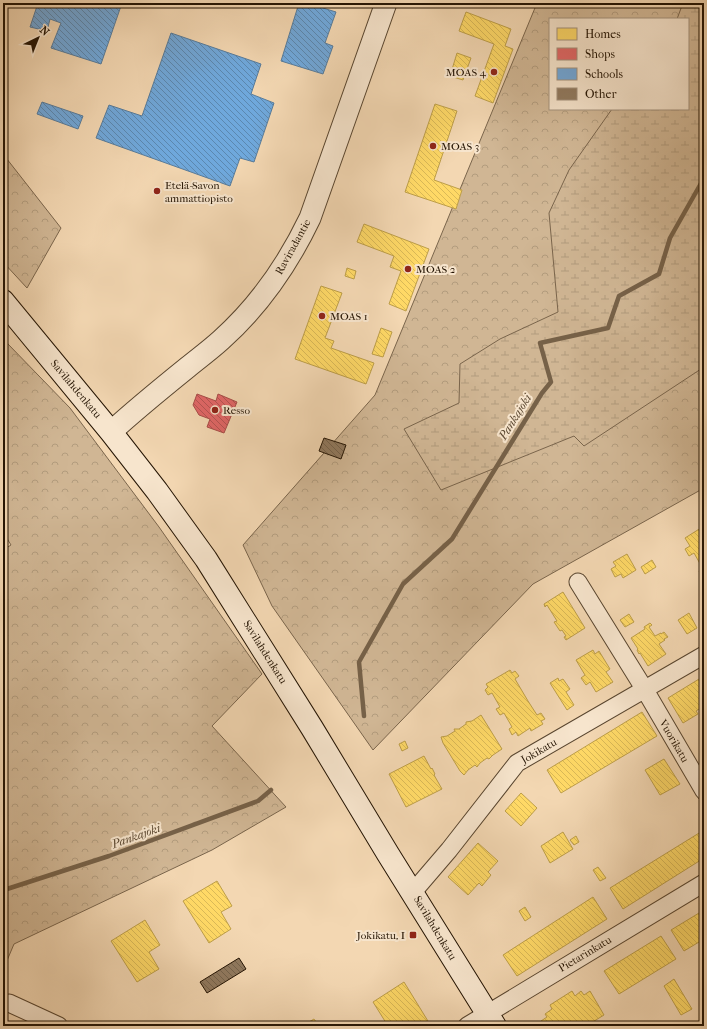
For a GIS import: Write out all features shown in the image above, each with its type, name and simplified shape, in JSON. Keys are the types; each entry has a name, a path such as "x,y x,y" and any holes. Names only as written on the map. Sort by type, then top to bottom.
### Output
{"main road":[{"name":"Savilahdenkatu","path":"3,301 158,491 206,559 312,728 491,1020"}],"street":[{"name":"Raviradantie","path":"111,432 134,411 221,340 252,309 278,276 310,218 386,3"},
{"name":"Vuorikatu","path":"578,582 645,690 704,791"},
{"name":"Jokikatu","path":"413,892 449,850 517,764 704,655"},
{"name":"Pietarinkatu","path":"467,1026 491,1020 704,883"},
{"path":"9,1003 59,1026"}],"green space":[{"path":"537,3 704,3 704,488 533,584 373,750 272,606 243,545 375,395"},
{"path":"683,3 704,3 704,367 584,446 574,436 441,490 404,429 459,403 460,364 500,339 558,312 549,213 569,170 611,110 689,110 689,18 677,18"},
{"path":"3,154 61,228 27,288 3,262"},
{"path":"3,337 70,408 159,527 262,674 212,726 286,807 212,850 14,944 3,970 3,550 11,545 3,532"}],"building: Homes":[{"name":"MOAS 4","path":"466,12 511,29 505,46 513,49 493,103 475,96 494,44 459,31"},
{"path":"457,53 471,58 463,80 450,76"},
{"name":"MOAS 3","path":"435,104 457,111 434,180 462,190 456,209 405,192"},
{"name":"MOAS 2","path":"364,224 429,249 406,311 389,304 401,271 390,267 394,256 357,242"},
{"path":"347,268 356,271 354,279 345,276"},
{"name":"MOAS 1","path":"321,286 342,293 325,338 334,341 331,348 374,363 366,384 295,359"},
{"path":"381,328 392,332 383,357 372,354"},
{"path":"704,526 703,578 699,571 703,569 694,553 689,556 685,549 690,546 685,538"},
{"path":"627,554 636,570 623,578 621,574 615,577 611,569 616,566 613,562"},
{"path":"652,560 656,567 645,574 641,567"},
{"path":"563,592 585,628 566,640 564,637 566,636 562,630 560,631 554,622 557,621 547,605 545,607 544,604"},
{"path":"689,613 697,628 687,634 678,620"},
{"path":"629,614 634,622 625,627 620,620"},
{"path":"650,623 652,625 649,627 655,636 664,632 668,637 659,644 666,654 648,666 640,653 639,654 638,649 631,638 645,629 644,627"},
{"path":"593,650 595,654 599,651 610,669 606,672 613,682 596,692 590,682 586,685 581,678 585,675 576,660"},
{"path":"510,670 512,673 515,671 519,676 515,679 537,715 541,713 545,719 541,721 543,724 531,731 530,728 518,736 516,732 512,735 509,729 512,727 504,713 500,715 496,709 500,707 492,693 488,695 485,690 488,687 486,684"},
{"path":"704,676 704,706 696,711 698,714 683,723 668,698"},
{"path":"558,678 559,681 563,679 570,689 566,692 574,705 567,710 550,683"},
{"path":"642,712 657,736 561,793 547,770"},
{"path":"481,715 502,749 489,759 487,758 480,763 477,767 475,765 464,775 443,743 441,737 447,736 455,731 454,729 459,729 466,724 466,722 472,721"},
{"path":"405,741 408,748 402,751 399,744"},
{"path":"424,756 431,769 432,768 435,774 434,775 442,789 406,807 389,774"},
{"path":"664,759 680,784 660,795 645,770"},
{"path":"521,793 537,808 521,826 505,811"},
{"path":"704,830 704,858 623,909 610,888"},
{"path":"563,832 573,849 550,863 541,846"},
{"path":"576,836 579,842 574,845 570,840"},
{"path":"478,843 498,861 488,872 491,875 482,886 479,883 468,895 448,877"},
{"path":"598,867 606,878 600,881 593,870"},
{"path":"217,881 232,906 221,912 231,929 209,943 183,901"},
{"path":"593,897 607,919 517,976 503,955"},
{"path":"525,907 531,917 525,921 519,911"},
{"path":"704,910 704,939 684,951 671,930"},
{"path":"145,920 160,945 149,952 159,969 137,982 111,941"},
{"path":"661,936 676,959 619,994 604,971"},
{"path":"674,979 692,1009 681,1015 664,986"},
{"path":"404,982 431,1026 388,1026 373,1002"},
{"path":"572,991 575,996 581,991 584,995 590,991 604,1015 586,1026 544,1026 541,1021 547,1017 545,1014 552,1009 550,1005"},
{"path":"314,1019 319,1026 302,1026"}],"building: Shops":[{"name":"Resso","path":"197,394 216,401 218,394 237,402 224,433 207,427 210,419 199,415 193,405"}],"building: Schools":[{"path":"38,3 122,3 101,64 51,48 61,23 50,19 47,31 30,27"},
{"path":"299,3 324,3 323,8 336,12 325,43 333,46 323,74 281,61"},
{"path":"171,33 261,64 251,94 274,103 254,162 240,158 230,186 96,138 109,105 142,116"},
{"path":"42,102 83,116 78,129 37,114"}],"building: Other":[{"path":"324,438 346,445 341,459 319,451"},
{"path":"239,958 246,969 207,993 200,982"}],"waterway":[{"name":"Pankajoki","path":"364,716 359,662 403,584 452,539 542,393 551,382 540,343 608,328 619,296 659,274 670,238 704,178"},
{"name":"Pankajoki","path":"3,888 7,889 109,856 258,801 271,790"}],"place":[{"name":"MOAS 4","path":"494,72"},
{"name":"MOAS 3","path":"433,146"},
{"name":"Etelä-Savon ammattiopisto","path":"157,191"},
{"name":"MOAS 2","path":"408,269"},
{"name":"MOAS 1","path":"322,316"},
{"name":"Resso","path":"215,410"},
{"name":"Jokikatu, I","path":"413,935"}]}
